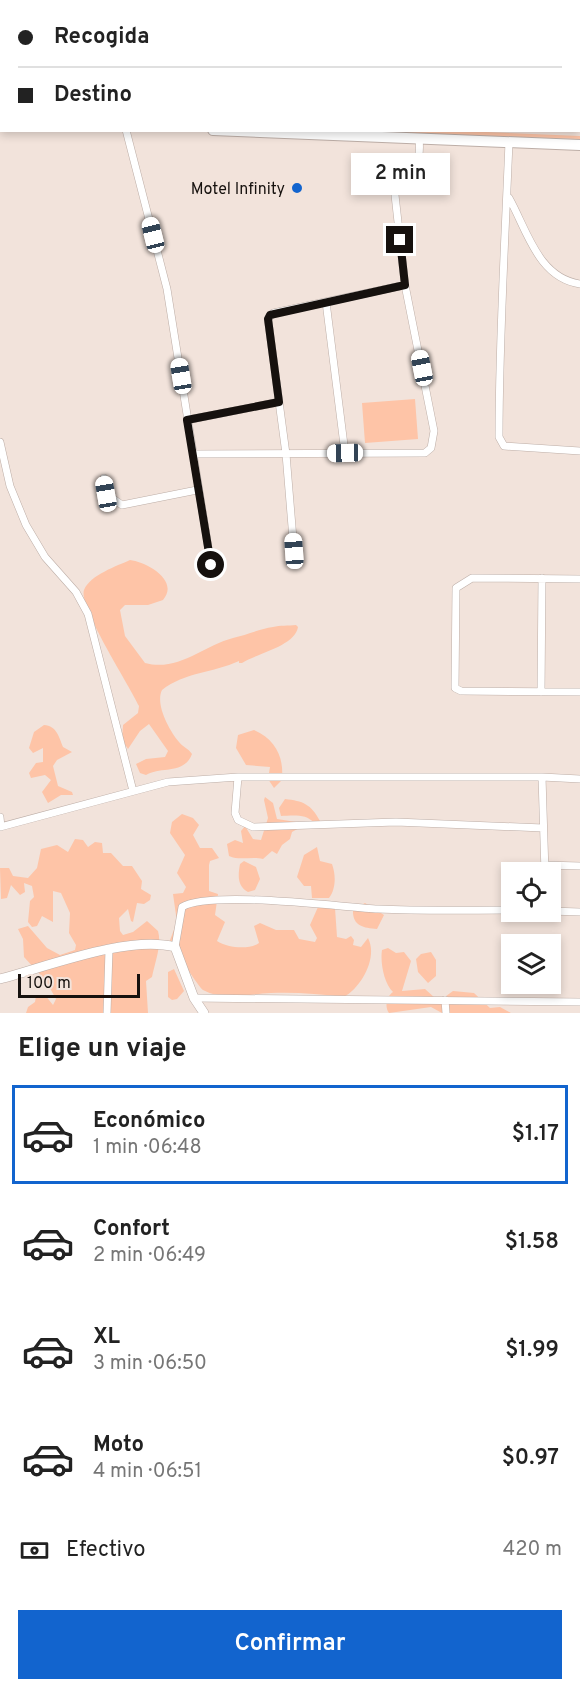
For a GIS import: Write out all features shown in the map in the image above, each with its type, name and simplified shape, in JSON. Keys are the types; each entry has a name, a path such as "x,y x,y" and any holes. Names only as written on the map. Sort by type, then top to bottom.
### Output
{"main road":[{"path":"259,132 580,145"}],"street":[{"path":"127,132 167,289 194,454 197,490 211,565"},
{"path":"194,454 425,453 435,441 405,285 395,195 397,186 412,173 419,156 419,139"},
{"path":"509,142 509,198 499,343 500,442 504,446 580,451"},
{"path":"509,198 546,266 561,279 580,284"},
{"path":"294,551 286,454 268,319 273,313 405,285"},
{"path":"326,302 345,453"},
{"path":"187,420 279,402"},
{"path":"0,442 10,486 26,525 45,557 76,592 87,614 133,791"},
{"path":"104,478 106,494 122,505 197,490"},
{"path":"580,579 472,578 456,588 455,688 461,691 580,692"},
{"path":"541,692 542,578"},
{"path":"238,777 235,813 244,825 396,822 543,828"},
{"path":"0,817 0,827 168,782 238,777 580,779"},
{"path":"542,777 545,862"},
{"path":"561,865 580,866"},
{"path":"204,1013 194,998 176,948 182,907 190,902 238,899 378,909 501,910"},
{"path":"561,911 580,912"},
{"path":"0,979 109,950 158,943 176,948"},
{"path":"107,1013 109,950"},
{"path":"194,998 580,1002"},
{"path":"445,1000 446,1013"}],"shaded area":[{"path":"380,132 486,132 580,136 580,139"},
{"path":"415,399 418,439 365,443 362,403"},
{"path":"130,560 152,568 164,579 167,586 167,593 163,600 148,605 125,605 120,610 125,636 145,663 168,664 190,657 222,642 258,631 278,626 296,625 298,627 290,639 275,648 242,663 239,661 190,676 162,690 160,702 167,724 179,742 192,754 184,765 178,768 146,775 140,773 136,764 146,759 165,757 168,751 149,724 140,731 128,749 122,740 123,725 138,713 139,706 96,628 84,599 84,590 92,580"},
{"path":"44,725 52,727 63,747 72,752 57,760 53,766 58,786 72,792 73,795 61,795 48,803 42,792 51,780 45,775 31,778 29,773 36,763 43,762 43,748 33,753 29,748 34,732"},
{"path":"254,730 273,744 280,757 282,780 274,788 268,779 270,767 246,765 236,748 238,735"},
{"path":"265,797 273,803 277,819 296,822 299,828 292,832 290,839 282,845 277,854 272,851 263,859 229,856 227,844 235,840 243,843 241,831 245,826 253,839 261,840 268,818"},
{"path":"285,799 306,804 320,821 314,823 303,816 281,816 279,808"},
{"path":"182,814 193,818 199,825 193,835 200,848 212,848 219,858 210,861 209,865 209,891 218,894 215,915 225,922 217,941 238,947 255,945 259,943 254,926 260,923 276,930 294,930 299,939 315,942 317,938 310,925 318,907 335,908 337,937 346,939 351,936 354,940 353,945 361,947 368,938 371,946 370,962 362,979 351,992 344,997 289,993 228,996 211,993 201,988 170,940 177,922 173,894 183,893 186,887 177,873 185,855 170,833 172,822"},
{"path":"75,839 83,840 88,847 95,842 102,843 103,853 111,853 123,866 132,866 142,881 141,889 151,895 150,900 144,904 137,903 133,922 128,909 119,918 120,931 123,935 133,932 147,921 158,931 159,942 152,977 146,981 148,1013 26,1013 28,1007 35,1002 36,996 45,995 53,1005 56,999 46,981 24,957 23,939 18,929 28,926 47,948 60,955 75,950 76,945 69,933 70,913 61,893 53,891 53,922 42,916 37,926 32,927 28,922 30,901 34,897 32,886 24,883 25,892 20,895 11,885 7,898 1,899 0,868 9,868 13,876 28,878 37,868 41,849 57,845 68,852"},
{"path":"317,847 320,861 332,864 333,868 334,886 329,898 312,898 311,886 304,886 297,877 304,855"},
{"path":"244,861 256,867 260,879 255,890 248,892 244,890 239,880 240,864"},
{"path":"365,903 384,915 377,929 363,927 354,919 353,909"},
{"path":"388,948 396,953 404,952 411,961 402,991 425,989 435,998 442,999 453,991 474,993 490,1008 500,1007 511,1013 442,1013 431,1007 389,1013 387,1001 393,992 385,978 382,960 382,950"},
{"path":"431,952 436,960 436,976 428,983 418,972 416,959 421,954"},
{"path":"174,969 184,991 177,999 172,1000 168,997 168,972"}],"place":[{"name":"Motel Infinity","path":"297,188"}],"route":[{"path":"211,565 187,420 279,402 268,319 270,315 405,285 400,240"}]}
